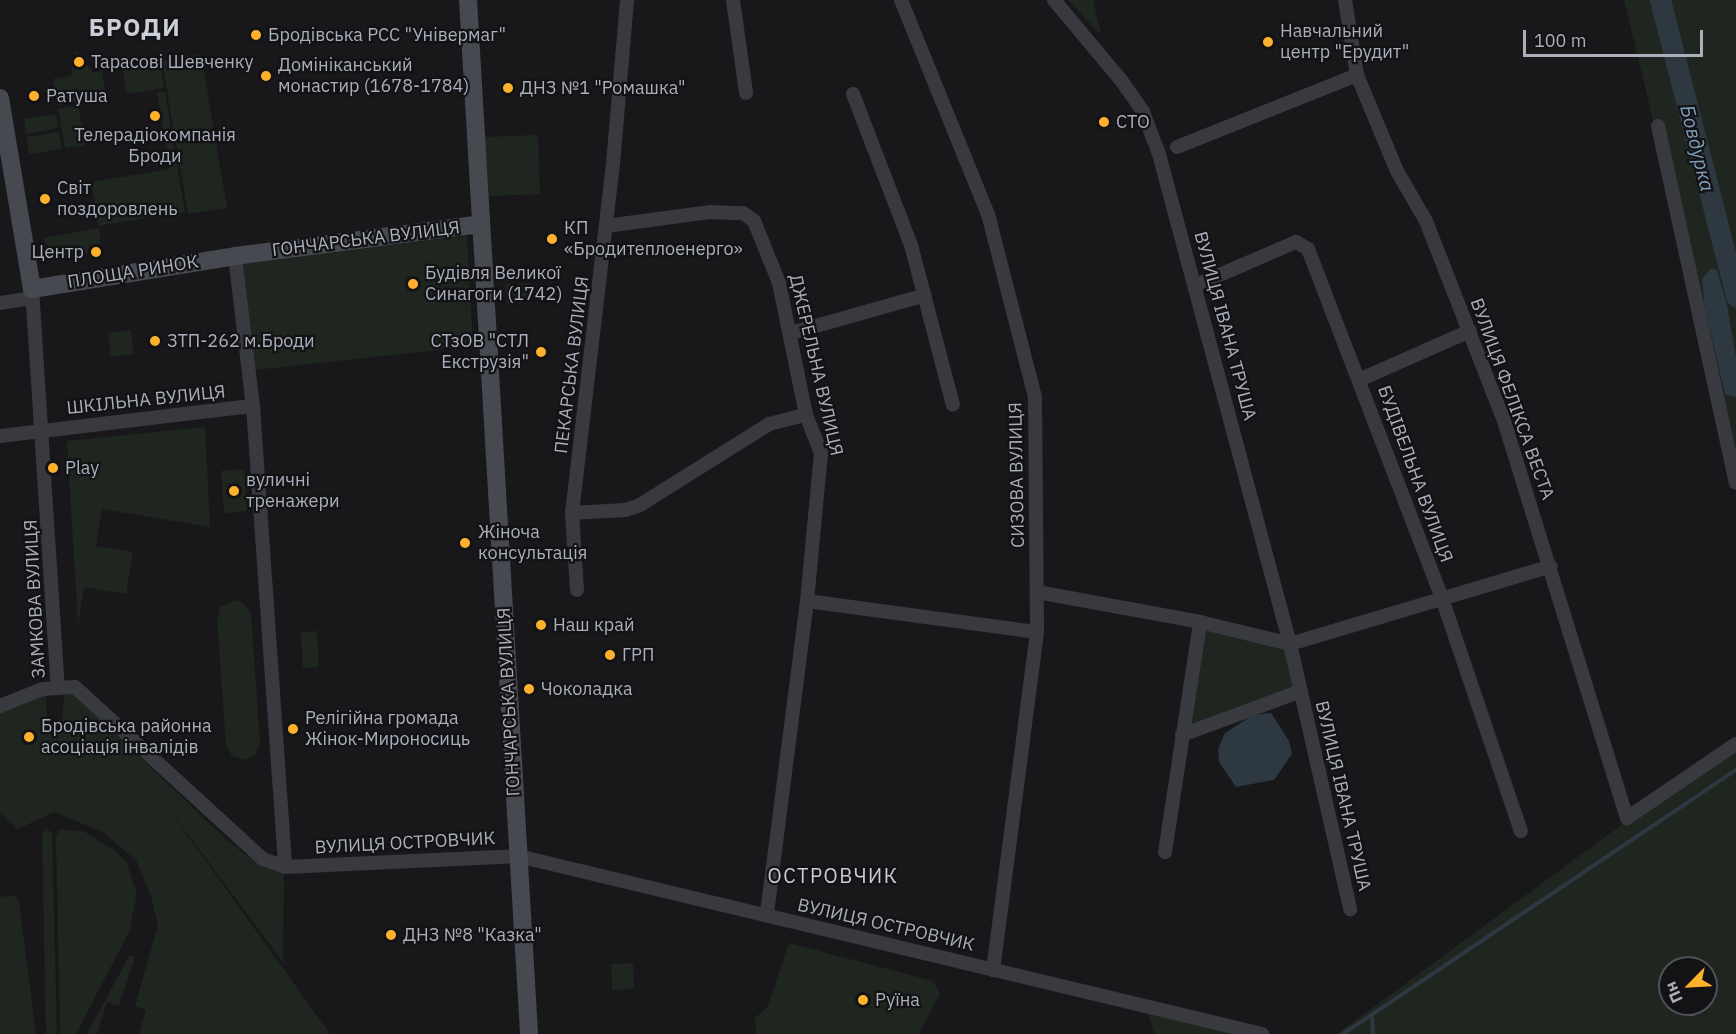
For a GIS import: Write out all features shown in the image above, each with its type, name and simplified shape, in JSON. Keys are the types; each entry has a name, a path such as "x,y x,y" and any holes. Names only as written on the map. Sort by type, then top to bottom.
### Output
{"main road":[{"path":"468,0 481,224"},
{"path":"0,98 7,178 32,293"},
{"name":"ГОНЧАРСЬКА ВУЛИЦЯ","path":"235,256 481,224 529,1034"},
{"name":"ПЛОЩА РИНОК","path":"32,293 235,256"}],"street":[{"name":"ПЕКАРСЬКА ВУЛИЦЯ","path":"578,590 572,513 606,226 627,0"},
{"path":"733,0 746,93"},
{"name":"СИЗОВА ВУЛИЦЯ","path":"901,0 988,214 1027,357 1035,397 1037,632 993,970"},
{"name":"ВУЛИЦЯ ІВАНА ТРУША","path":"1054,0 1121,80 1143,112 1159,154 1196,285 1290,644 1350,909"},
{"name":"ВУЛИЦЯ ФЕЛІКСА ВЕСТА","path":"1345,0 1357,75 1397,171 1426,221 1470,331 1551,566 1627,818 1736,744"},
{"path":"1177,147 1357,75"},
{"path":"853,94 911,245 953,405"},
{"path":"1658,126 1736,483"},
{"name":"ДЖЕРЕЛЬНА ВУЛИЦЯ","path":"606,226 709,212 743,213 754,220 762,234 791,333 806,415 821,453 807,601 767,915"},
{"name":"БУДІВЕЛЬНА ВУЛИЦЯ","path":"1196,285 1296,242 1308,249 1315,261 1361,379 1443,601 1521,831"},
{"path":"235,256 253,406 285,867"},
{"path":"0,303 32,293 44,429"},
{"path":"791,333 925,295"},
{"path":"1361,379 1470,331"},
{"name":"ШКІЛЬНА ВУЛИЦЯ","path":"0,436 253,406"},
{"path":"572,513 625,510 640,505 769,424 806,415"},
{"name":"ЗАМКОВА ВУЛИЦЯ","path":"44,429 58,688 75,687 250,850 285,867"},
{"path":"1036,592 1200,622 1290,644 1443,601 1551,566"},
{"path":"807,601 1037,632"},
{"path":"1165,852 1200,622"},
{"path":"0,706 43,689 58,688"},
{"name":"ВУЛИЦЯ ІВАНА ТРУША","path":"1182,735 1301,690"},
{"name":"ВУЛИЦЯ ОСТРОВЧИК","path":"285,867 518,856 1262,1034"}],"shaded area":[{"path":"1068,0 1093,0 1101,35"},
{"path":"1624,0 1736,0 1736,464 1663,121 1654,124"},
{"path":"75,51 93,72 102,71 106,97 57,105 53,79 71,76"},
{"path":"201,54 227,208 188,214 162,61"},
{"path":"160,61 164,88 127,94 122,67"},
{"path":"165,92 185,212 98,226 91,182 170,169 157,93"},
{"path":"78,106 85,145 65,148 58,109"},
{"path":"56,114 58,128 26,134 24,119"},
{"path":"59,132 62,149 29,154 27,137"},
{"path":"538,135 540,194 487,196 483,137"},
{"path":"99,228 101,244 89,246 90,253 66,258 45,243 43,238"},
{"path":"467,236 473,346 255,370 242,264"},
{"path":"1711,268 1717,270 1727,305 1736,357 1736,397 1725,394 1705,309 1702,279"},
{"path":"529,283 530,303 507,304 505,284"},
{"path":"131,330 134,354 111,357 108,333"},
{"path":"205,427 210,527 102,509 96,546 133,552 126,594 84,587 78,624 67,441"},
{"name":"вуличні тренажери","path":"244,469 247,511 224,513 221,471"},
{"path":"235,600 243,603 251,613 260,743 255,755 244,760 232,756 226,745 217,619 220,607"},
{"path":"1202,627 1288,648 1297,688 1187,730"},
{"path":"317,631 319,667 303,668 301,632"},
{"path":"64,694 74,695 228,841 260,865 284,875 283,962 155,790 330,1034 139,1034 146,1010 135,1006 158,926 150,893 136,860 103,832 54,812 18,829 0,813 0,713 46,695 47,729 62,729"},
{"path":"1271,713 1289,741 1292,754 1274,780 1236,787 1219,762 1218,749 1225,733 1253,715"},
{"path":"1736,746 1736,1034 1337,1034 1628,820"},
{"path":"46,828 52,833 57,1034 46,1034 42,835"},
{"path":"60,829 85,832 115,851 126,861 137,894 129,932 76,1034 60,1034 56,836"},
{"path":"0,893 1,897 15,895 19,902 36,1034 0,1034"},
{"path":"789,943 933,981 940,994 919,1034 756,1034 755,1018 768,1006"},
{"path":"129,956 135,957 119,1006 107,1002 97,1034 87,1034"},
{"path":"633,963 634,989 612,990 611,964"},
{"path":"1148,1013 1247,1034 1154,1034"}],"waterway":[{"name":"Бовдурка","path":"1660,0 1736,296"},
{"path":"1343,1034 1736,770"},
{"path":"1372,1015 1373,1034"}],"place":[{"name":"Бродівська РСС \"Універмаг\"","path":"256,35"},
{"name":"Навчальний центр \"Ерудит\"","path":"1268,42"},
{"name":"Тарасові Шевченку","path":"79,62"},
{"name":"Домініканський монастир (1678-1784)","path":"266,76"},
{"name":"ДНЗ №1 \"Ромашка\"","path":"508,88"},
{"name":"Ратуша","path":"34,96"},
{"name":"Телерадіокомпанія Броди","path":"155,116"},
{"name":"СТО","path":"1104,122"},
{"name":"Світ поздоровлень","path":"45,199"},
{"name":"КП «Бродитеплоенерго»","path":"552,239"},
{"name":"Центр","path":"96,252"},
{"name":"Будівля Великої Синагоги (1742)","path":"413,284"},
{"name":"ЗТП-262 м.Броди","path":"155,341"},
{"name":"СТзОВ \"СТЛ Екструзія\"","path":"541,352"},
{"name":"Play","path":"53,468"},
{"name":"вуличні тренажери","path":"234,491"},
{"name":"Жіноча консультація","path":"465,543"},
{"name":"Наш край","path":"541,625"},
{"name":"ГРП","path":"610,655"},
{"name":"Чоколадка","path":"529,689"},
{"name":"Релігійна громада Жінок-Мироносиць","path":"293,729"},
{"name":"Бродівська районна асоціація інвалідів","path":"29,737"},
{"name":"ДНЗ №8 \"Казка\"","path":"391,935"},
{"name":"Руїна","path":"863,1000"}],"district":[{"name":"БРОДИ","path":"135,28"},
{"name":"ОСТРОВЧИК","path":"833,875"}]}
